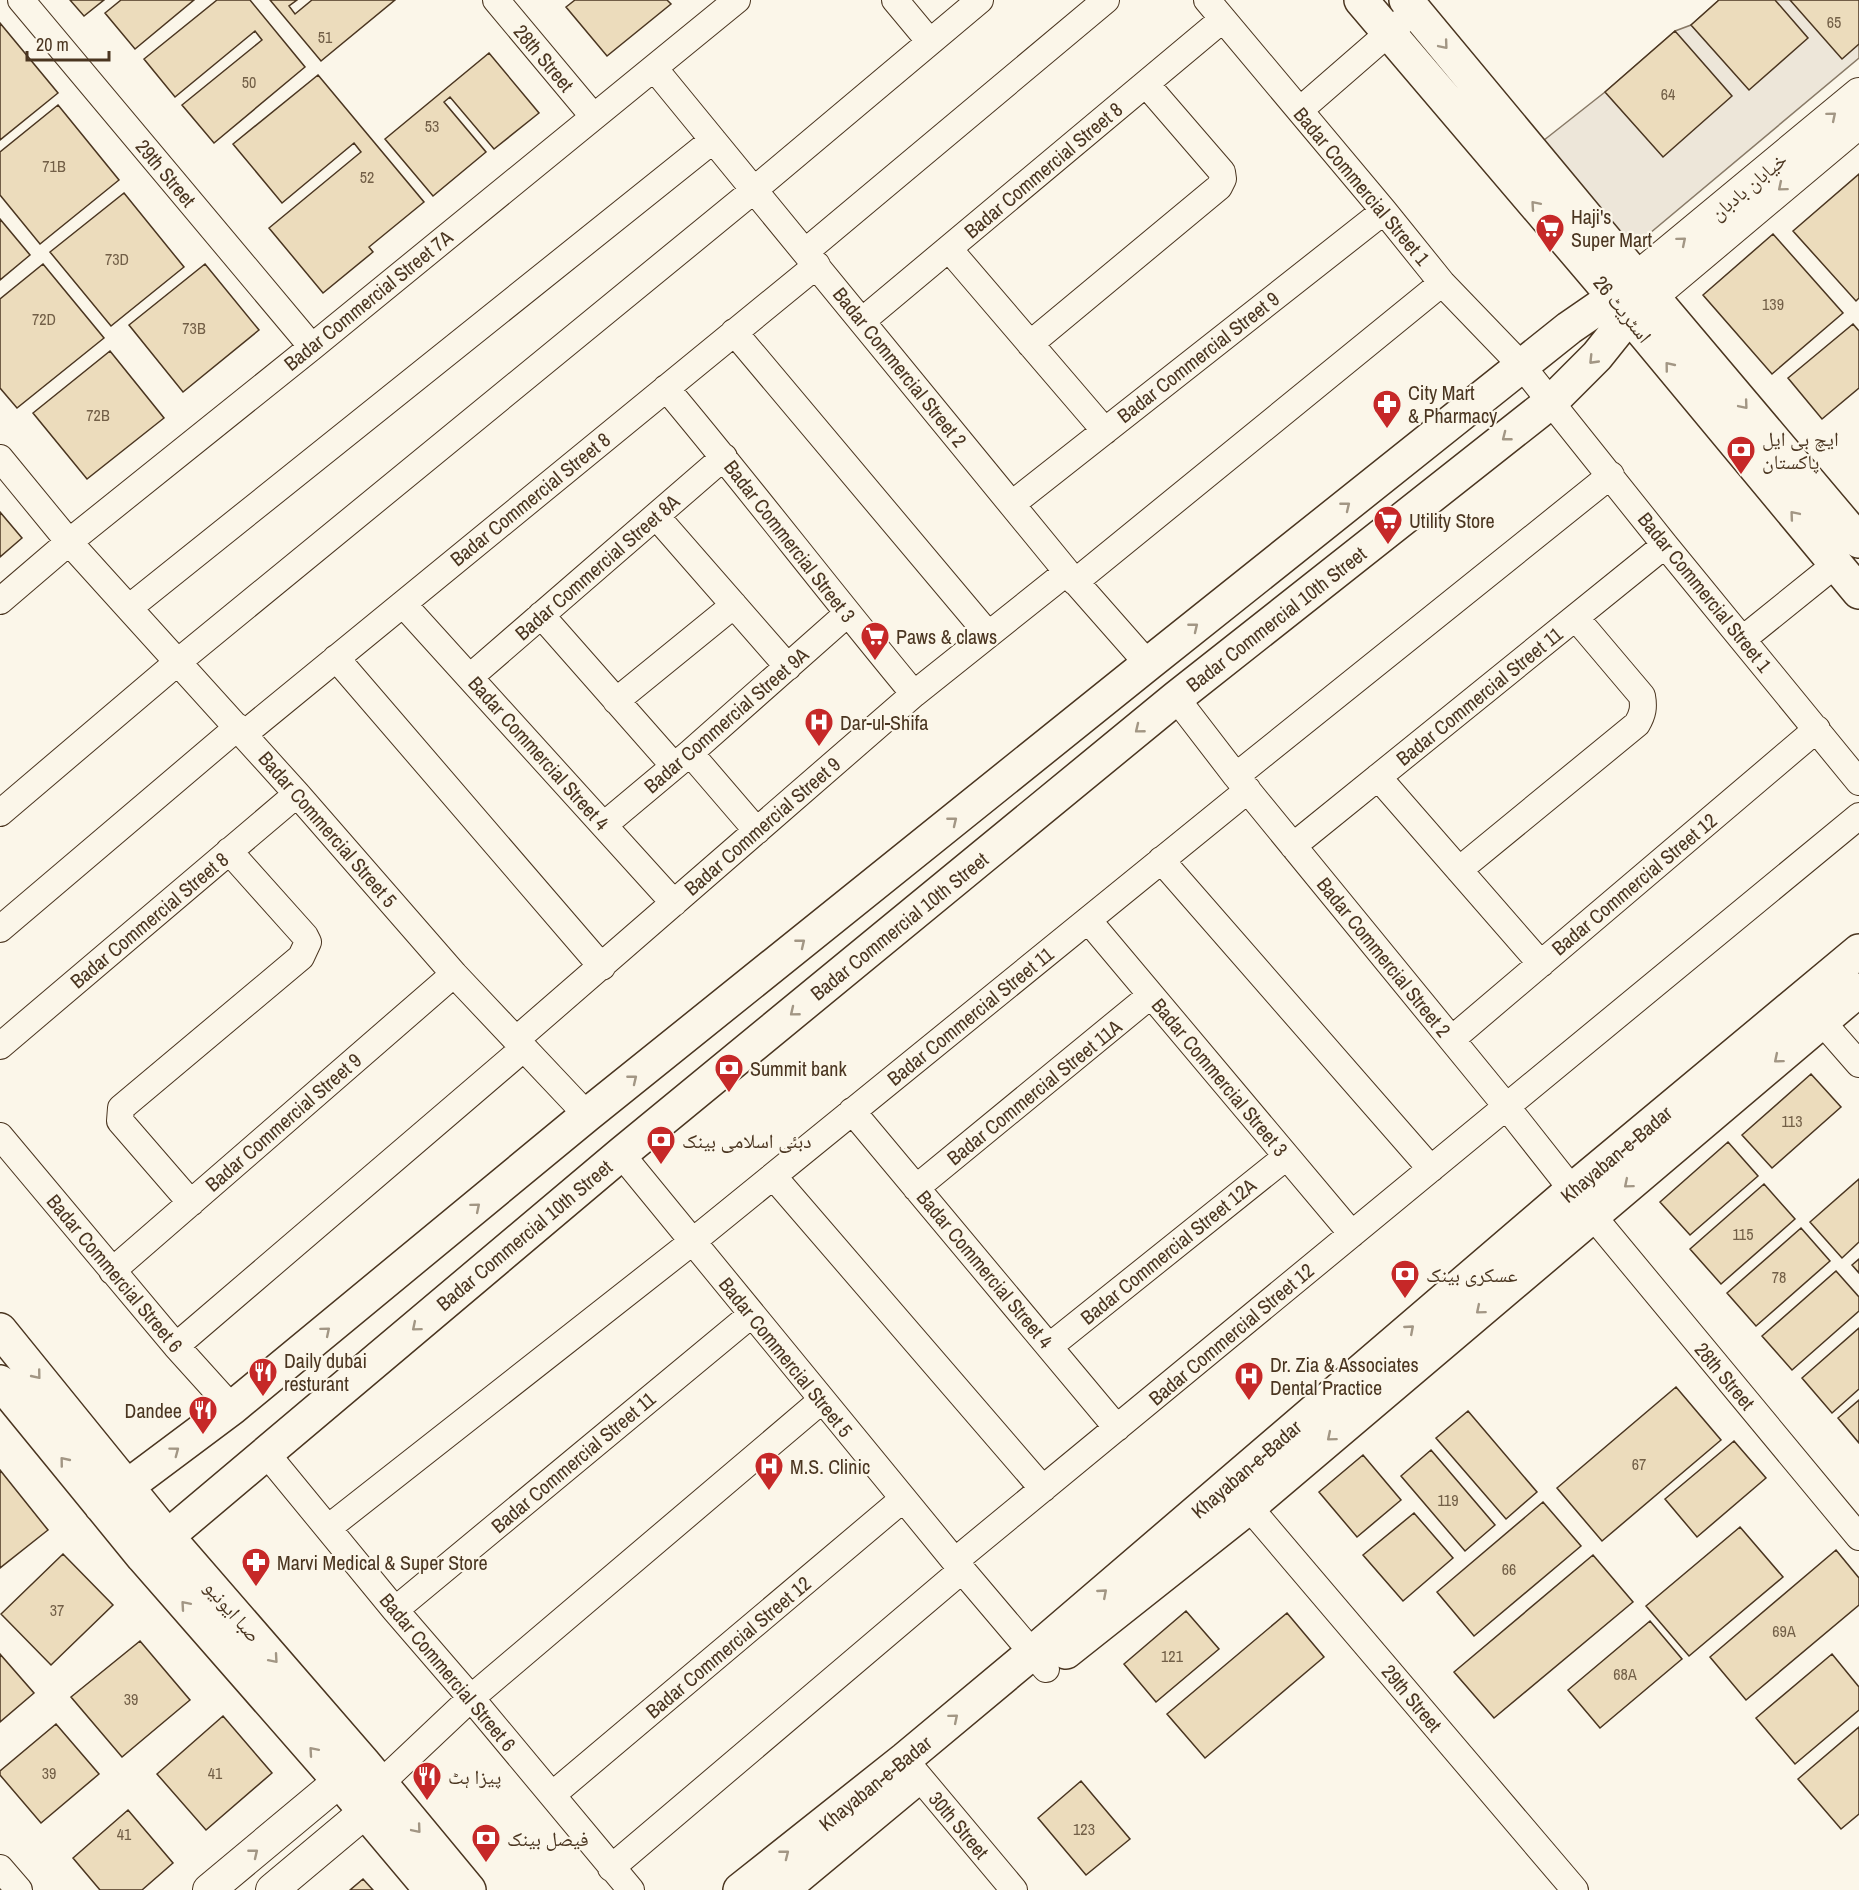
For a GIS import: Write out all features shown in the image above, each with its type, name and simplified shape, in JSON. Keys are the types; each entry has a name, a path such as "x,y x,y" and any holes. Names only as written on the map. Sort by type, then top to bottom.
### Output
{"main road":[{"name":"اسٹریٹ 26","path":"1361,0 1389,34 1633,297 1847,540 1859,592"},
{"name":"اسٹریٹ 26","path":"1410,5 1633,297"},
{"path":"101,1506 232,1408 587,1115 1569,328 1633,297"},
{"name":"Badar Commercial 10th Street","path":"143,1557 621,1154 1176,698 1552,401 1597,356 1633,297"},
{"name":"Khayaban-e-Badar","path":"783,1890 912,1768 1812,1010 1859,951"},
{"name":"Khayaban-e-Badar","path":"1812,1010 1859,990"},
{"name":"Khayaban-e-Badar","path":"1039,1661 1249,1507 1582,1202"},
{"name":"صبا ایونیو","path":"0,1330 128,1486 368,1787 430,1890"},
{"name":"صبا ایونیو","path":"0,1383 143,1557 469,1890"},
{"name":"Khayaban-e-Badar","path":"740,1890 912,1768"}],"street":[{"name":"29th Street","path":"21,0 312,347"},
{"name":"28th Street","path":"496,0 593,116"},
{"name":"Badar Commercial Street 7A","path":"0,601 69,542 737,0"},
{"path":"895,0 930,42"},
{"path":"0,813 179,661 754,190 980,0"},
{"name":"Badar Commercial Street 8","path":"0,929 241,730 403,604 734,332 811,259 1106,0"},
{"path":"1300,110 1389,34 1410,5"},
{"name":"Badar Commercial Street 8","path":"862,321 1146,84 1215,10"},
{"name":"Badar Commercial Street 1","path":"1215,10 1442,283 1522,366 1552,401 1665,545 1859,782"},
{"name":"Badar Commercial Street 2","path":"654,68 1071,577 1148,664"},
{"path":"1030,344 1220,187 1223,179 1222,172 1146,84"},
{"name":"خیابان بادبان","path":"1633,297 1859,93"},
{"name":"خیابان بادبان","path":"1633,297 1859,122"},
{"path":"130,607 713,140"},
{"name":"Badar Commercial Street 9","path":"1012,504 1384,211"},
{"path":"948,249 1105,431"},
{"name":"Badar Commercial Street 9","path":"176,1346 521,1044 602,967 914,693 988,634 1071,577 1442,283"},
{"path":"734,332 988,634"},
{"name":"Badar Commercial Street 3","path":"666,388 724,457 847,614 914,693"},
{"name":"Badar Commercial Street 8A","path":"470,677 724,457"},
{"path":"0,458 69,542"},
{"name":"Badar Commercial Street 11","path":"328,1528 692,1242 1088,920 1161,860 1242,783 1611,475"},
{"path":"656,516 788,667"},
{"path":"1743,639 1847,540"},
{"name":"Badar Commercial Street 5","path":"69,542 241,730 454,974 587,1115"},
{"name":"Badar Commercial Street 11","path":"1293,846 1665,545"},
{"name":"Badar Commercial Street 4","path":"403,604 674,903"},
{"path":"616,700 734,605"},
{"name":"Badar Commercial Street 9A","path":"604,825 682,760 847,614"},
{"path":"541,615 616,700 758,831"},
{"path":"1459,870 1637,724 1642,716 1644,706 1642,696 1576,618"},
{"path":"336,658 602,967"},
{"name":"Badar Commercial Street 2","path":"1176,698 1242,783 1582,1202"},
{"name":"Badar Commercial Street 12","path":"1452,1039 1817,729"},
{"path":"1378,777 1541,964"},
{"name":"Badar Commercial Street 8","path":"0,1046 297,794"},
{"name":"Badar Commercial Street 12","path":"611,1868 958,1566 1043,1489 1859,816"},
{"path":"191,1203 120,1121 121,1108 302,957 308,942 230,851"},
{"path":"1161,860 1431,1169"},
{"name":"Badar Commercial Street 3","path":"1088,920 1352,1234"},
{"name":"Badar Commercial Street 9","path":"112,1271 454,974"},
{"name":"Badar Commercial Street 11A","path":"916,1188 1151,995"},
{"path":"1812,1010 1859,1064"},
{"name":"Badar Commercial Street 4","path":"852,1111 1117,1428"},
{"name":"Badar Commercial Street 6","path":"0,1136 112,1271 232,1408"},
{"name":"Badar Commercial Street 5","path":"621,1154 958,1566 1039,1661"},
{"name":"Badar Commercial Street 12A","path":"1050,1346 1286,1157"},
{"path":"772,1176 1043,1489"},
{"name":"28th Street","path":"1582,1202 1859,1537"},
{"name":"Badar Commercial Street 11","path":"395,1610 752,1314"},
{"path":"272,1890 368,1787 822,1400"},
{"name":"Badar Commercial Street 6","path":"266,1453 631,1890"},
{"name":"Badar Commercial Street 12","path":"552,1795 903,1499"},
{"name":"29th Street","path":"1249,1507 1575,1890"},
{"name":"30th Street","path":"912,1768 1014,1890"},
{"path":"208,1890 368,1787"},
{"path":"0,1868 19,1890"}],"shaded area":[{"path":"1719,0 1859,0 1859,58 1625,254 1534,148 1605,92 1675,31 1691,25"}],"building":[{"path":"70,0 104,0 84,16"},
{"path":"121,0 194,0 135,49 105,13"},
{"path":"217,0 250,0 305,67 214,143 182,105 262,40 255,31 175,97 144,59"},
{"path":"270,0 297,0 289,6 295,14 312,0 395,0 321,61"},
{"path":"575,0 667,0 671,4 607,56 566,7"},
{"path":"1719,0 1775,0 1808,38 1749,90 1691,25"},
{"path":"1790,0 1859,0 1859,44 1842,59"},
{"path":"0,23 58,93 0,140"},
{"path":"1675,31 1732,96 1663,157 1605,92"},
{"path":"489,53 539,113 494,149 450,97 444,102 486,152 433,196 385,139"},
{"path":"318,75 424,202 369,247 373,252 323,293 269,228 361,152 354,143 282,203 233,144"},
{"path":"58,105 119,180 40,244 0,195 0,152"},
{"path":"1859,174 1859,298 1856,301 1793,231"},
{"path":"124,193 184,267 111,326 50,252"},
{"path":"0,219 30,255 0,280"},
{"path":"1773,234 1843,313 1772,374 1703,295"},
{"path":"43,264 104,338 17,408 0,388 0,299"},
{"path":"205,264 259,330 183,392 129,325"},
{"path":"1853,324 1859,331 1859,388 1822,419 1788,378"},
{"path":"110,351 164,418 87,479 33,413"},
{"path":"0,512 22,538 0,557"},
{"path":"1811,1074 1841,1107 1772,1168 1742,1135"},
{"path":"1728,1142 1758,1176 1690,1235 1660,1202"},
{"path":"1859,1179 1859,1242 1842,1258 1810,1222"},
{"path":"1764,1184 1795,1219 1721,1284 1690,1249"},
{"path":"1801,1228 1830,1261 1756,1326 1727,1293"},
{"path":"1859,1259 1859,1273 1852,1265"},
{"path":"1836,1271 1859,1297 1859,1311 1792,1370 1762,1336"},
{"path":"1859,1328 1859,1389 1832,1413 1802,1378"},
{"path":"1676,1387 1721,1440 1602,1541 1557,1488"},
{"path":"1859,1400 1859,1443 1838,1418"},
{"path":"1468,1411 1537,1492 1506,1519 1436,1438"},
{"path":"1734,1441 1766,1478 1697,1537 1665,1499"},
{"path":"1431,1450 1495,1525 1465,1551 1401,1476"},
{"path":"1363,1455 1401,1500 1357,1537 1319,1492"},
{"path":"0,1470 48,1530 0,1568"},
{"path":"1543,1502 1581,1546 1474,1636 1437,1592"},
{"path":"1414,1513 1453,1558 1403,1601 1363,1555"},
{"path":"1740,1527 1783,1577 1689,1656 1646,1606"},
{"path":"1836,1550 1859,1578 1859,1605 1746,1700 1710,1657"},
{"path":"63,1554 113,1605 51,1665 1,1614"},
{"path":"1593,1555 1633,1602 1494,1718 1454,1672"},
{"path":"1186,1611 1219,1649 1156,1702 1124,1664"},
{"path":"1287,1613 1324,1657 1205,1758 1167,1714"},
{"path":"1650,1621 1682,1659 1600,1728 1568,1690"},
{"path":"140,1641 190,1700 122,1757 71,1697"},
{"path":"0,1654 34,1693 0,1722"},
{"path":"1832,1654 1859,1687 1859,1710 1795,1764 1756,1718"},
{"path":"223,1716 272,1773 206,1830 157,1774"},
{"path":"56,1724 99,1774 41,1823 0,1775 0,1771"},
{"path":"1859,1727 1859,1814 1841,1829 1798,1779"},
{"path":"1081,1781 1130,1839 1086,1875 1038,1818"},
{"path":"128,1810 173,1863 142,1890 100,1890 73,1858"},
{"path":"363,1879 373,1890 350,1890"}],"place":[{"name":"Haji's Super Mart","path":"1550,254"},
{"name":"City Mart & Pharmacy","path":"1387,430"},
{"name":"ایچ بی ایل پاکستان","path":"1741,476"},
{"name":"Utility Store","path":"1388,546"},
{"name":"Paws & claws","path":"875,662"},
{"name":"Dar-ul-Shifa","path":"819,748"},
{"name":"Summit bank","path":"729,1094"},
{"name":"دبئی اسلامی بینک","path":"661,1166"},
{"name":"عسکری بینک","path":"1405,1300"},
{"name":"Daily dubai resturant","path":"263,1398"},
{"name":"Dr. Zia & Associates Dental Practice","path":"1249,1402"},
{"name":"Dandee","path":"203,1436"},
{"name":"M.S. Clinic","path":"769,1492"},
{"name":"Marvi Medical & Super Store","path":"256,1588"},
{"name":"پیزا ہٹ","path":"427,1802"},
{"name":"فیصل بینک","path":"486,1864"}]}
